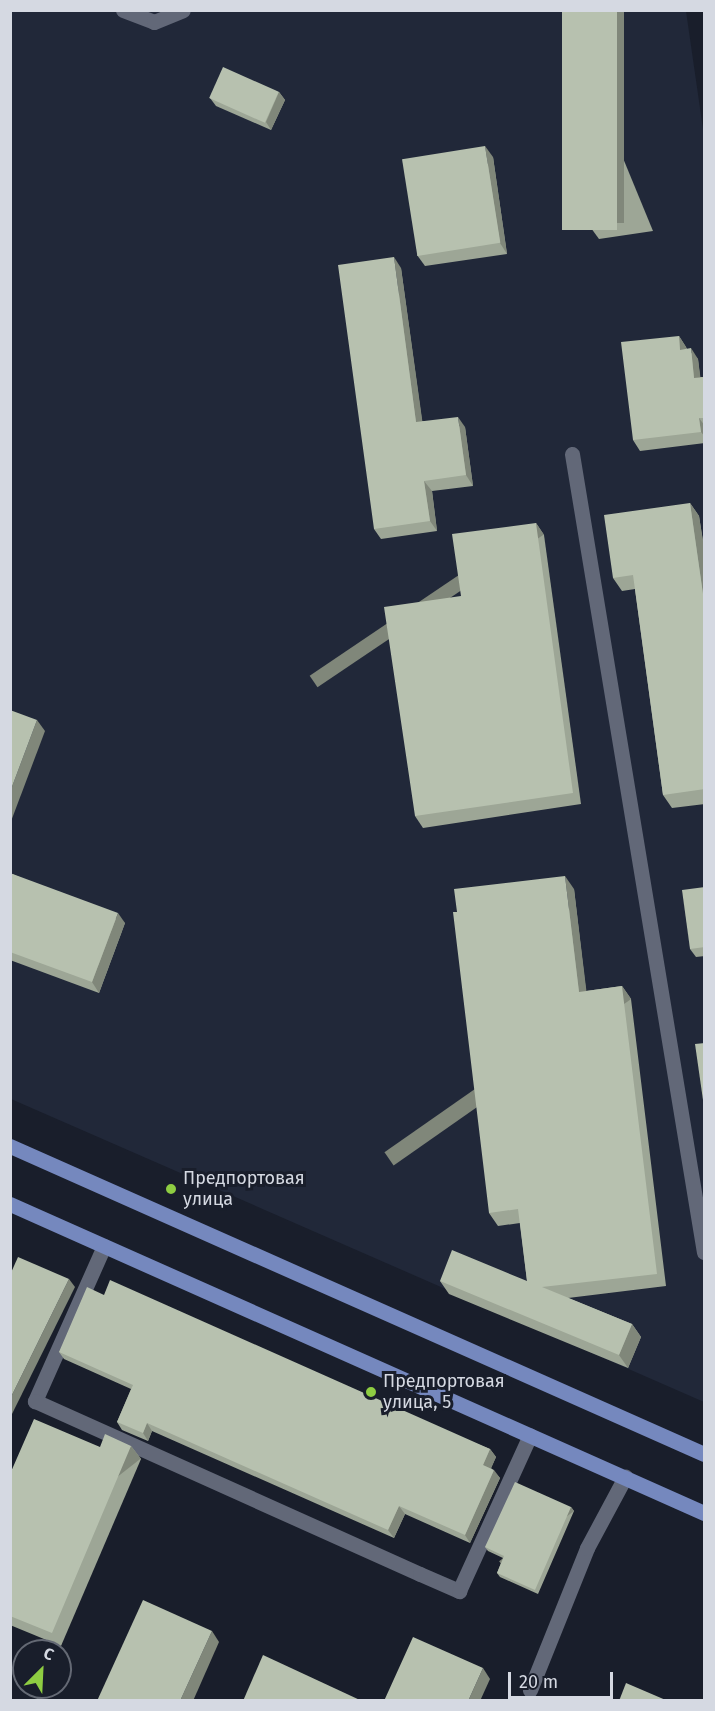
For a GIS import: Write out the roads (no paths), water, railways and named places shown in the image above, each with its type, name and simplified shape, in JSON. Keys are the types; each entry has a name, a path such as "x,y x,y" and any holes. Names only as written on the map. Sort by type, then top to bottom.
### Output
{"main road":[{"path":"10,1146 703,1450"},
{"path":"10,1204 705,1512"}],"lane":[{"path":"123,10 154,22 183,10"},
{"path":"572,454 705,1252"},
{"path":"104,1246 35,1401 459,1592 530,1435"},
{"path":"530,1690 587,1548 625,1477"}],"place":[{"name":"Предпортовая улица","path":"171,1189"},
{"name":"Предпортовая улица, 5","path":"371,1392"}]}
